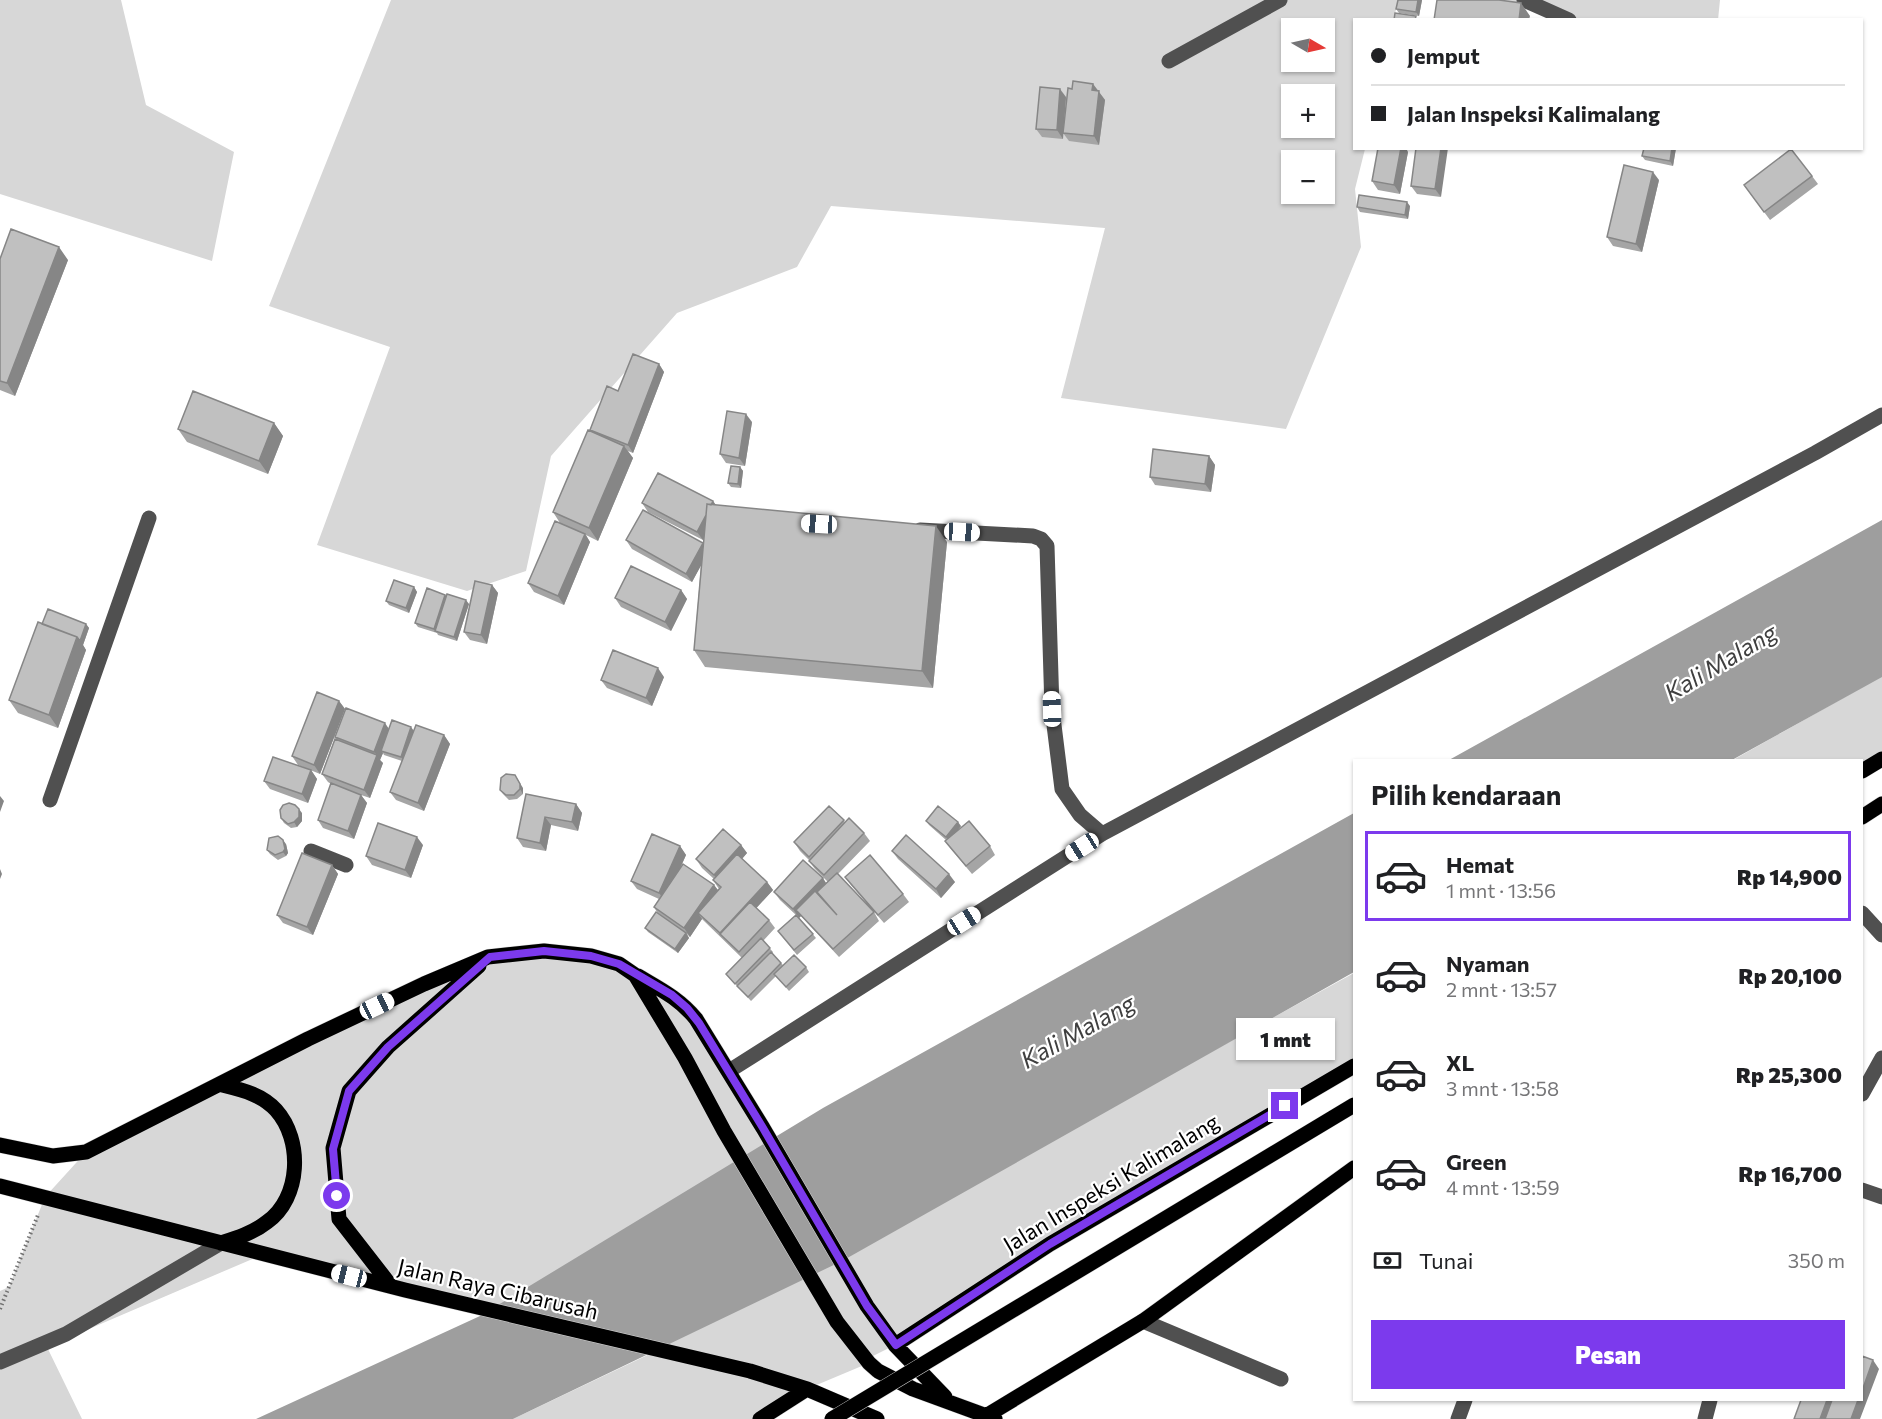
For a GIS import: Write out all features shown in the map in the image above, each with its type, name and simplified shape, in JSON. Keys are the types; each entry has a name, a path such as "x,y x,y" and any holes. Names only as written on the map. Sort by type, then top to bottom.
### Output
{"main road":[{"path":"1863,770 1882,759"},
{"path":"1863,816 1882,804"},
{"path":"0,1145 52,1156 86,1152 327,1030 424,984 490,957 544,951 591,956 619,964 672,995 687,1008 729,1071 867,1306 896,1345 936,1389 955,1404"},
{"path":"391,1286 339,1219 333,1149 349,1091 388,1047 490,957"},
{"path":"635,975 837,1322 878,1371 913,1389 991,1417 1143,1321 1353,1169"},
{"name":"Jalan Inspeksi Kalimalang","path":"896,1345 1050,1244 1353,1067"},
{"path":"221,1243 242,1236 269,1222 288,1197 296,1167 291,1137 276,1110 252,1092 222,1084"},
{"path":"832,1419 1353,1106"},
{"name":"Jalan Raya Cibarusah","path":"0,1186 471,1306 750,1371 807,1389 877,1419"},
{"path":"760,1419 807,1389"}],"street":[{"path":"1169,61 1280,0"},
{"path":"1524,0 1564,18"},
{"path":"729,1071 1102,834 1882,415"},
{"path":"50,800 148,518"},
{"path":"902,529 1033,536 1041,539 1047,546 1052,709 1062,789 1080,815 1102,834"},
{"path":"311,851 346,865"},
{"path":"1863,914 1882,935"},
{"path":"1863,1092 1882,1058"},
{"path":"1863,1190 1882,1197"},
{"path":"0,1362 66,1334 221,1243"},
{"path":"1143,1321 1281,1379"},
{"path":"1458,1419 1465,1401"},
{"path":"1705,1419 1710,1401"}],"path":[{"path":"0,1310 45,1197"}],"shaded area":[{"path":"0,0 121,0 146,105 234,152 212,261 0,194"},
{"path":"391,0 1398,0 1394,18 1353,18 1353,150 1365,150 1355,189 1361,247 1286,429 1061,398 1105,228 831,206 797,267 677,313 551,456 526,571 467,591 317,545 390,347 269,306"},
{"path":"1502,0 1720,0 1718,18 1556,18"},
{"path":"1882,676 1882,759 1863,770 1863,759 1735,759"},
{"path":"591,956 672,995 839,1257 1353,974 1353,1069 895,1345 867,1359 869,1363 807,1389 760,1419 513,1419 654,1352 264,1254 47,1347 82,1419 0,1419 0,1291 9,1287 45,1197 86,1152 488,957"}],"water":[{"name":"Kali Malang","path":"1882,520 1882,677 1734,759 1451,759"},
{"name":"Kali Malang","path":"1353,814 1353,973 842,1261 513,1419 256,1419 480,1316 823,1108"}],"building":[{"path":"1398,0 1418,0 1416,12 1396,9"},
{"path":"1437,0 1499,0 1521,3 1519,18 1434,18"},
{"path":"1395,13 1416,16 1416,18 1394,18"},
{"path":"1073,81 1093,84 1092,90 1099,91 1094,136 1063,133 1068,88 1072,89"},
{"path":"1040,87 1060,89 1057,130 1036,129"},
{"path":"1378,150 1401,150 1394,185 1372,181"},
{"path":"1416,150 1441,150 1435,189 1411,186"},
{"path":"1644,150 1672,150 1670,161 1642,156"},
{"path":"1790,150 1812,176 1764,212 1744,185"},
{"path":"1624,165 1653,172 1636,244 1607,237"},
{"path":"1359,195 1407,202 1405,215 1357,207"},
{"path":"11,229 59,247 7,383 0,381 0,259"},
{"path":"633,354 659,364 628,445 590,430 607,386 618,391"},
{"path":"193,391 274,423 259,461 178,429"},
{"path":"727,411 746,414 739,458 720,454"},
{"path":"588,430 624,446 589,528 553,512"},
{"path":"1153,449 1209,456 1205,484 1150,477"},
{"path":"731,466 740,467 738,484 728,483"},
{"path":"658,473 713,501 711,505 707,504 706,515 697,532 642,503"},
{"path":"707,504 936,526 922,671 694,650"},
{"path":"643,510 703,543 686,574 626,540"},
{"path":"555,521 585,534 558,596 528,583"},
{"path":"631,566 681,590 665,622 615,598"},
{"path":"394,580 414,587 406,608 386,601"},
{"path":"475,581 492,585 481,635 464,632"},
{"path":"427,588 445,595 434,629 415,623"},
{"path":"447,594 466,600 454,637 435,631"},
{"path":"48,609 86,624 80,641 77,637 42,624"},
{"path":"38,622 77,637 49,715 9,700"},
{"path":"613,650 658,668 646,698 601,680"},
{"path":"317,692 339,701 314,765 292,756"},
{"path":"346,708 385,723 374,752 335,737"},
{"path":"392,720 411,727 401,757 381,751"},
{"path":"416,725 444,735 418,803 390,792"},
{"path":"335,739 377,755 364,790 322,774"},
{"path":"273,757 311,770 302,794 264,781"},
{"path":"506,774 515,775 520,784 520,789 514,795 506,795 500,790 501,778"},
{"path":"331,783 361,795 348,831 318,820"},
{"path":"526,794 576,804 572,822 545,817 540,843 517,838"},
{"path":"289,803 299,809 299,817 288,824 281,818 280,810 283,805"},
{"path":"829,806 844,820 809,857 794,842"},
{"path":"938,806 958,822 946,837 926,821"},
{"path":"849,818 864,833 824,875 809,861"},
{"path":"969,821 990,846 966,866 945,841"},
{"path":"378,823 417,837 405,870 366,856"},
{"path":"723,829 741,845 714,875 696,859"},
{"path":"652,834 680,846 659,893 631,881"},
{"path":"906,835 949,874 936,889 892,851"},
{"path":"278,836 283,840 285,849 275,855 267,850 269,838"},
{"path":"302,853 332,865 307,927 277,915"},
{"path":"737,854 767,882 720,933 698,913 721,887 713,880"},
{"path":"870,855 903,894 878,915 845,877"},
{"path":"803,860 823,878 793,909 774,892"},
{"path":"683,864 714,885 684,928 654,907"},
{"path":"837,873 874,912 833,949 796,910 815,891 837,915 817,892"},
{"path":"750,902 769,920 739,952 720,934"},
{"path":"656,912 686,933 675,949 645,928"},
{"path":"796,915 813,934 794,950 778,931"},
{"path":"761,938 770,948 735,984 726,974"},
{"path":"771,952 781,963 748,997 737,986"},
{"path":"794,955 806,967 786,987 774,974"},
{"path":"1863,1356 1873,1360 1863,1388"},
{"path":"1801,1401 1827,1401 1820,1419 1794,1419"},
{"path":"1832,1401 1858,1401 1851,1419 1825,1419"}],"route":[{"path":"337,1196 333,1149 349,1091 388,1047 490,957 544,951 591,956 619,964 672,995 687,1008 699,1023 763,1128 867,1306 896,1345 1050,1244 1285,1106"}]}
